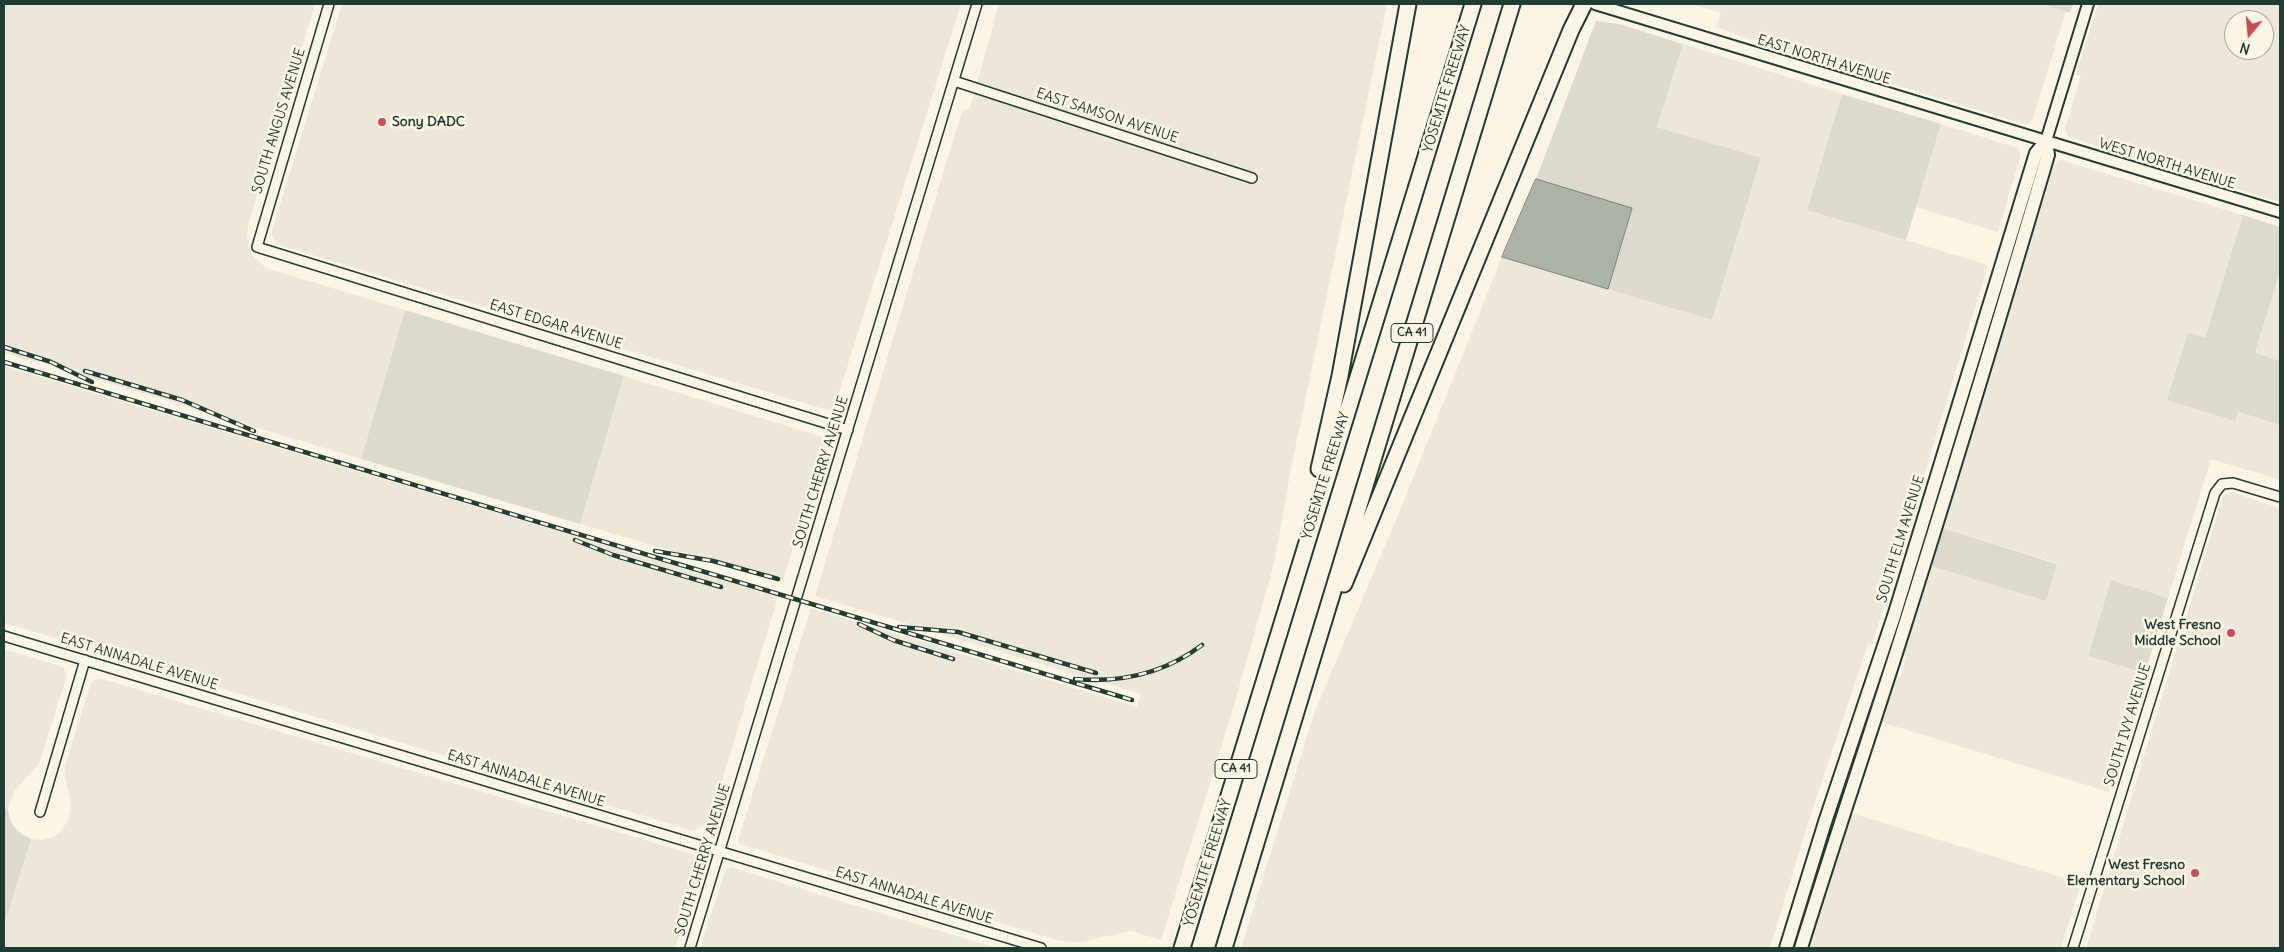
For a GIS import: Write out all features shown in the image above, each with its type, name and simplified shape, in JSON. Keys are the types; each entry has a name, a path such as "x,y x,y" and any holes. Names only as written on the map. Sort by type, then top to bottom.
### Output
{"highway":[{"path":"1291,590 1340,376 1408,4"},
{"path":"1316,650 1363,541 1571,30 1584,4"},
{"name":"YOSEMITE FREEWAY","path":"1182,948 1473,5"},
{"name":"CA 41","path":"1224,948 1510,10"}],"main road":[{"name":"SOUTH ELM AVENUE","path":"1786,948 1873,680 2036,153 2046,142"},
{"name":"SOUTH ELM AVENUE","path":"1801,948 1885,684 2048,155 2046,142"},
{"path":"1873,680 1885,684"}],"street":[{"name":"SOUTH ANGUS AVENUE","path":"257,246 329,4"},
{"name":"SOUTH CHERRY AVENUE","path":"690,948 977,4"},
{"name":"EAST NORTH AVENUE","path":"1595,4 2046,142"},
{"name":"SOUTH ELM AVENUE","path":"2046,142 2088,4"},
{"name":"EAST SAMSON AVENUE","path":"954,81 1252,178"},
{"name":"WEST NORTH AVENUE","path":"2046,142 2280,212"},
{"name":"EAST EDGAR AVENUE","path":"257,246 848,430"},
{"name":"SOUTH IVY AVENUE","path":"2073,948 2215,493 2222,484 2233,483 2280,497"},
{"name":"EAST ANNADALE AVENUE","path":"4,636 1041,948"},
{"path":"40,812 85,660"}],"shaded area":[{"path":"4,4 315,4 248,225 247,237 252,255 266,268 405,310 361,459 88,377 40,356 38,363 4,353"},
{"path":"342,4 961,4 834,409 827,410 276,244 272,231"},
{"path":"999,4 1387,4 1291,469 1274,564 1230,719 1161,940 1131,931 1081,942 1060,941 740,844 738,840 811,608 1137,707 1141,694 815,596 962,111 970,108"},
{"path":"1691,4 2042,4 2066,11 2033,118 2028,124 2024,124 1790,53 1716,27 1721,13"},
{"path":"2042,4 2073,4 2070,13"},
{"path":"2098,4 2280,4 2280,202 2068,137 2065,129 2081,76 2076,74"},
{"path":"1596,21 1619,24 1683,44 1657,127 1761,158 1712,320 1608,289 1632,208 1536,179"},
{"path":"1683,44 1842,94 1807,210 1988,265 1872,645 1868,644 1807,826 1770,948 1241,948 1315,711 1403,503 1502,257 1712,320 1761,159 1657,127"},
{"path":"1842,94 1941,124 1906,240 1807,210"},
{"path":"1941,124 2018,148 2021,154 1998,232 1916,207"},
{"path":"2061,160 2243,215 2205,338 2235,421 2237,412 2280,425 2280,480 2211,459 2168,598 2111,580 2088,656 2145,673 2109,792 1881,722 1895,681 1901,675 1906,658 1905,649 1931,566 2046,601 2057,563 1942,528 2054,165"},
{"path":"1536,179 1632,208 1608,289 1502,257"},
{"path":"2243,215 2280,227 2280,272 2255,353 2280,361 2280,425 2238,412 2235,421 2167,400 2188,333 2205,338"},
{"path":"2280,272 2280,361 2255,354"},
{"path":"405,310 624,376 580,524 361,459"},
{"path":"4,366 778,597 709,823 694,831 124,659 126,658 4,623"},
{"path":"624,376 823,437 825,445 782,583 580,524"},
{"path":"2231,492 2280,508 2280,948 2086,948 2223,496"},
{"path":"1942,528 2057,564 2046,601 1931,566"},
{"path":"2111,580 2168,598 2145,673 2088,656"},
{"path":"4,649 63,667 67,675 39,764 14,791 8,809 4,808"},
{"path":"99,678 695,855 701,865 675,948 4,948 4,918 6,919 31,839 42,840 53,837 62,830 68,820 71,806 64,770 91,682"},
{"path":"4,808 8,809 12,824 22,834 31,839 6,919 4,919"},
{"path":"1851,813 2081,883 2061,948 1809,948"},
{"path":"731,867 997,948 700,948 726,869"}],"railway":[{"path":"4,347 51,362 92,382"},
{"path":"4,362 1132,700"},
{"path":"85,371 182,400 254,431"},
{"path":"575,540 613,555 721,587"},
{"path":"655,551 713,561 778,579"},
{"path":"859,624 893,640 953,659"},
{"path":"899,627 958,632 1096,673"},
{"path":"1075,679 1109,679 1142,674 1173,663 1202,645"}],"place":[{"name":"Sony DADC","path":"382,122"},
{"name":"West Fresno Middle School","path":"2231,633"},
{"name":"West Fresno Elementary School","path":"2195,873"}]}
